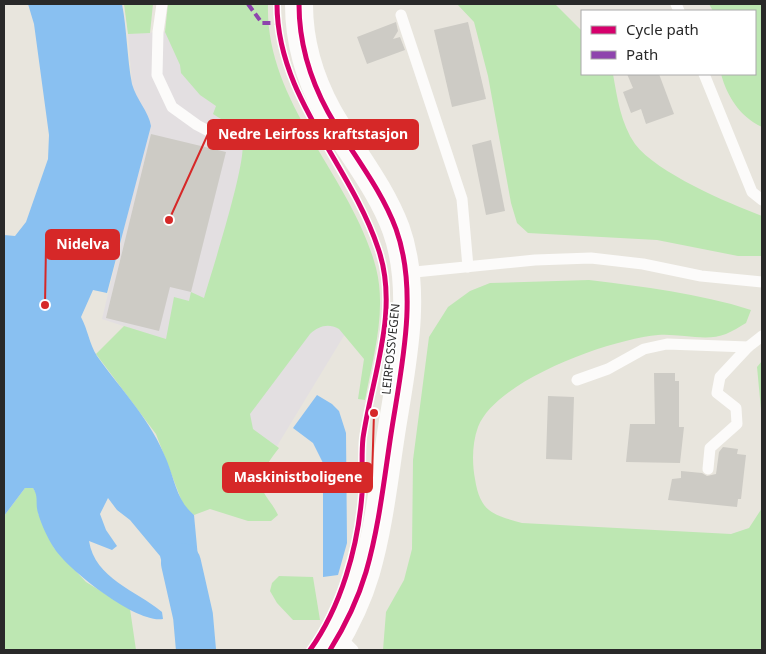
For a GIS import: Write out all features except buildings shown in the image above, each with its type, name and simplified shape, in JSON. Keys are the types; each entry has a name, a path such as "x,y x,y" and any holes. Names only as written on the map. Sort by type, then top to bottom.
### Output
{"street":[{"name":"LEIRFOSSVEGEN","path":"299,4 299,21 305,54 314,82 329,112 386,206 396,230 405,273 404,343 379,518 366,572 341,646"}],"lane":[{"path":"162,4 158,32 157,75 172,107 197,125 233,144"},
{"path":"401,14 462,199 468,266"},
{"path":"704,75 752,192 762,200"},
{"path":"405,273 535,260 592,258 643,264 701,276 762,282"},
{"path":"708,468 710,448 737,424 736,408 717,393 720,377 762,336"},
{"path":"577,380 608,369 644,350 667,344 748,348"}],"shaded area":[{"path":"205,4 345,334 274,451 166,340 102,319 150,121 138,102 132,84 128,34 176,31"}],"green space":[{"path":"124,4 153,4 150,33 128,34"},
{"path":"168,4 268,4 271,40 280,74 312,139 349,202 364,234 376,268 380,301 378,334 365,400 358,399 364,359 339,329 324,326 310,334 250,414 253,429 279,448 265,468 262,479 263,491 278,515 271,521 248,521 210,509 194,515 184,507 156,434 96,354 124,326 166,339 174,297 189,301 191,292 204,298 240,170 242,142 237,132 231,125 213,114 216,106 200,95 181,73 180,65 165,32"},
{"path":"457,4 555,4 581,30 581,75 613,75 623,119 635,144 659,166 676,176 713,195 762,216 762,256 738,256 657,240 528,233 517,223 511,203 488,76 474,22"},
{"path":"709,4 762,4 762,127 741,112 731,98 721,75 756,75 756,10 712,10"},
{"path":"589,280 691,295 751,310 746,323 726,334 710,337 658,335 613,344 557,365 530,378 507,393 489,410 476,433 473,466 480,499 489,510 496,514 522,523 731,534 749,528 762,508 762,650 383,650 386,612 404,580 412,549 413,460 429,337 448,307 470,291 490,283"},
{"path":"762,361 762,420 757,367"},
{"path":"25,488 33,488 38,496 38,513 54,548 86,582 130,609 136,650 4,650 4,516"},
{"path":"279,576 313,577 320,620 293,620 277,603 270,591 272,583"}],"water":[{"path":"28,4 122,4 132,84 151,126 107,293 93,290 81,317 97,356 153,432 167,461 180,497 194,515 199,568 205,599 193,616 170,592 160,556 130,520 117,510 108,498 100,514 106,530 117,546 112,550 89,541 93,554 99,565 108,574 162,612 163,619 151,618 121,605 104,594 62,558 43,527 33,488 25,488 4,516 4,235 15,236 26,222 48,159 49,135 34,24"},
{"path":"317,395 332,404 339,411 346,433 347,543 338,575 323,577 323,463 313,443 293,428"}],"waterway":[{"path":"181,563 193,616 196,650"}],"marked path":[{"path":"248,4 262,23 277,23"}],"cycle path":[{"path":"277,4 280,38 289,70 317,129 366,217 378,248 384,271 386,295 382,343 363,438 362,494 357,535 339,596 331,615 310,650"},
{"path":"299,4 303,46 316,86 328,112 373,183 389,213 403,254 406,279 407,305 403,357 374,538 359,592 346,622 330,650"}],"place":[{"name":"Nedre Leirfoss kraftstasjon","path":"169,220"},
{"name":"Nidelva","path":"45,305"},
{"name":"Maskinistboligene","path":"374,413"}]}
